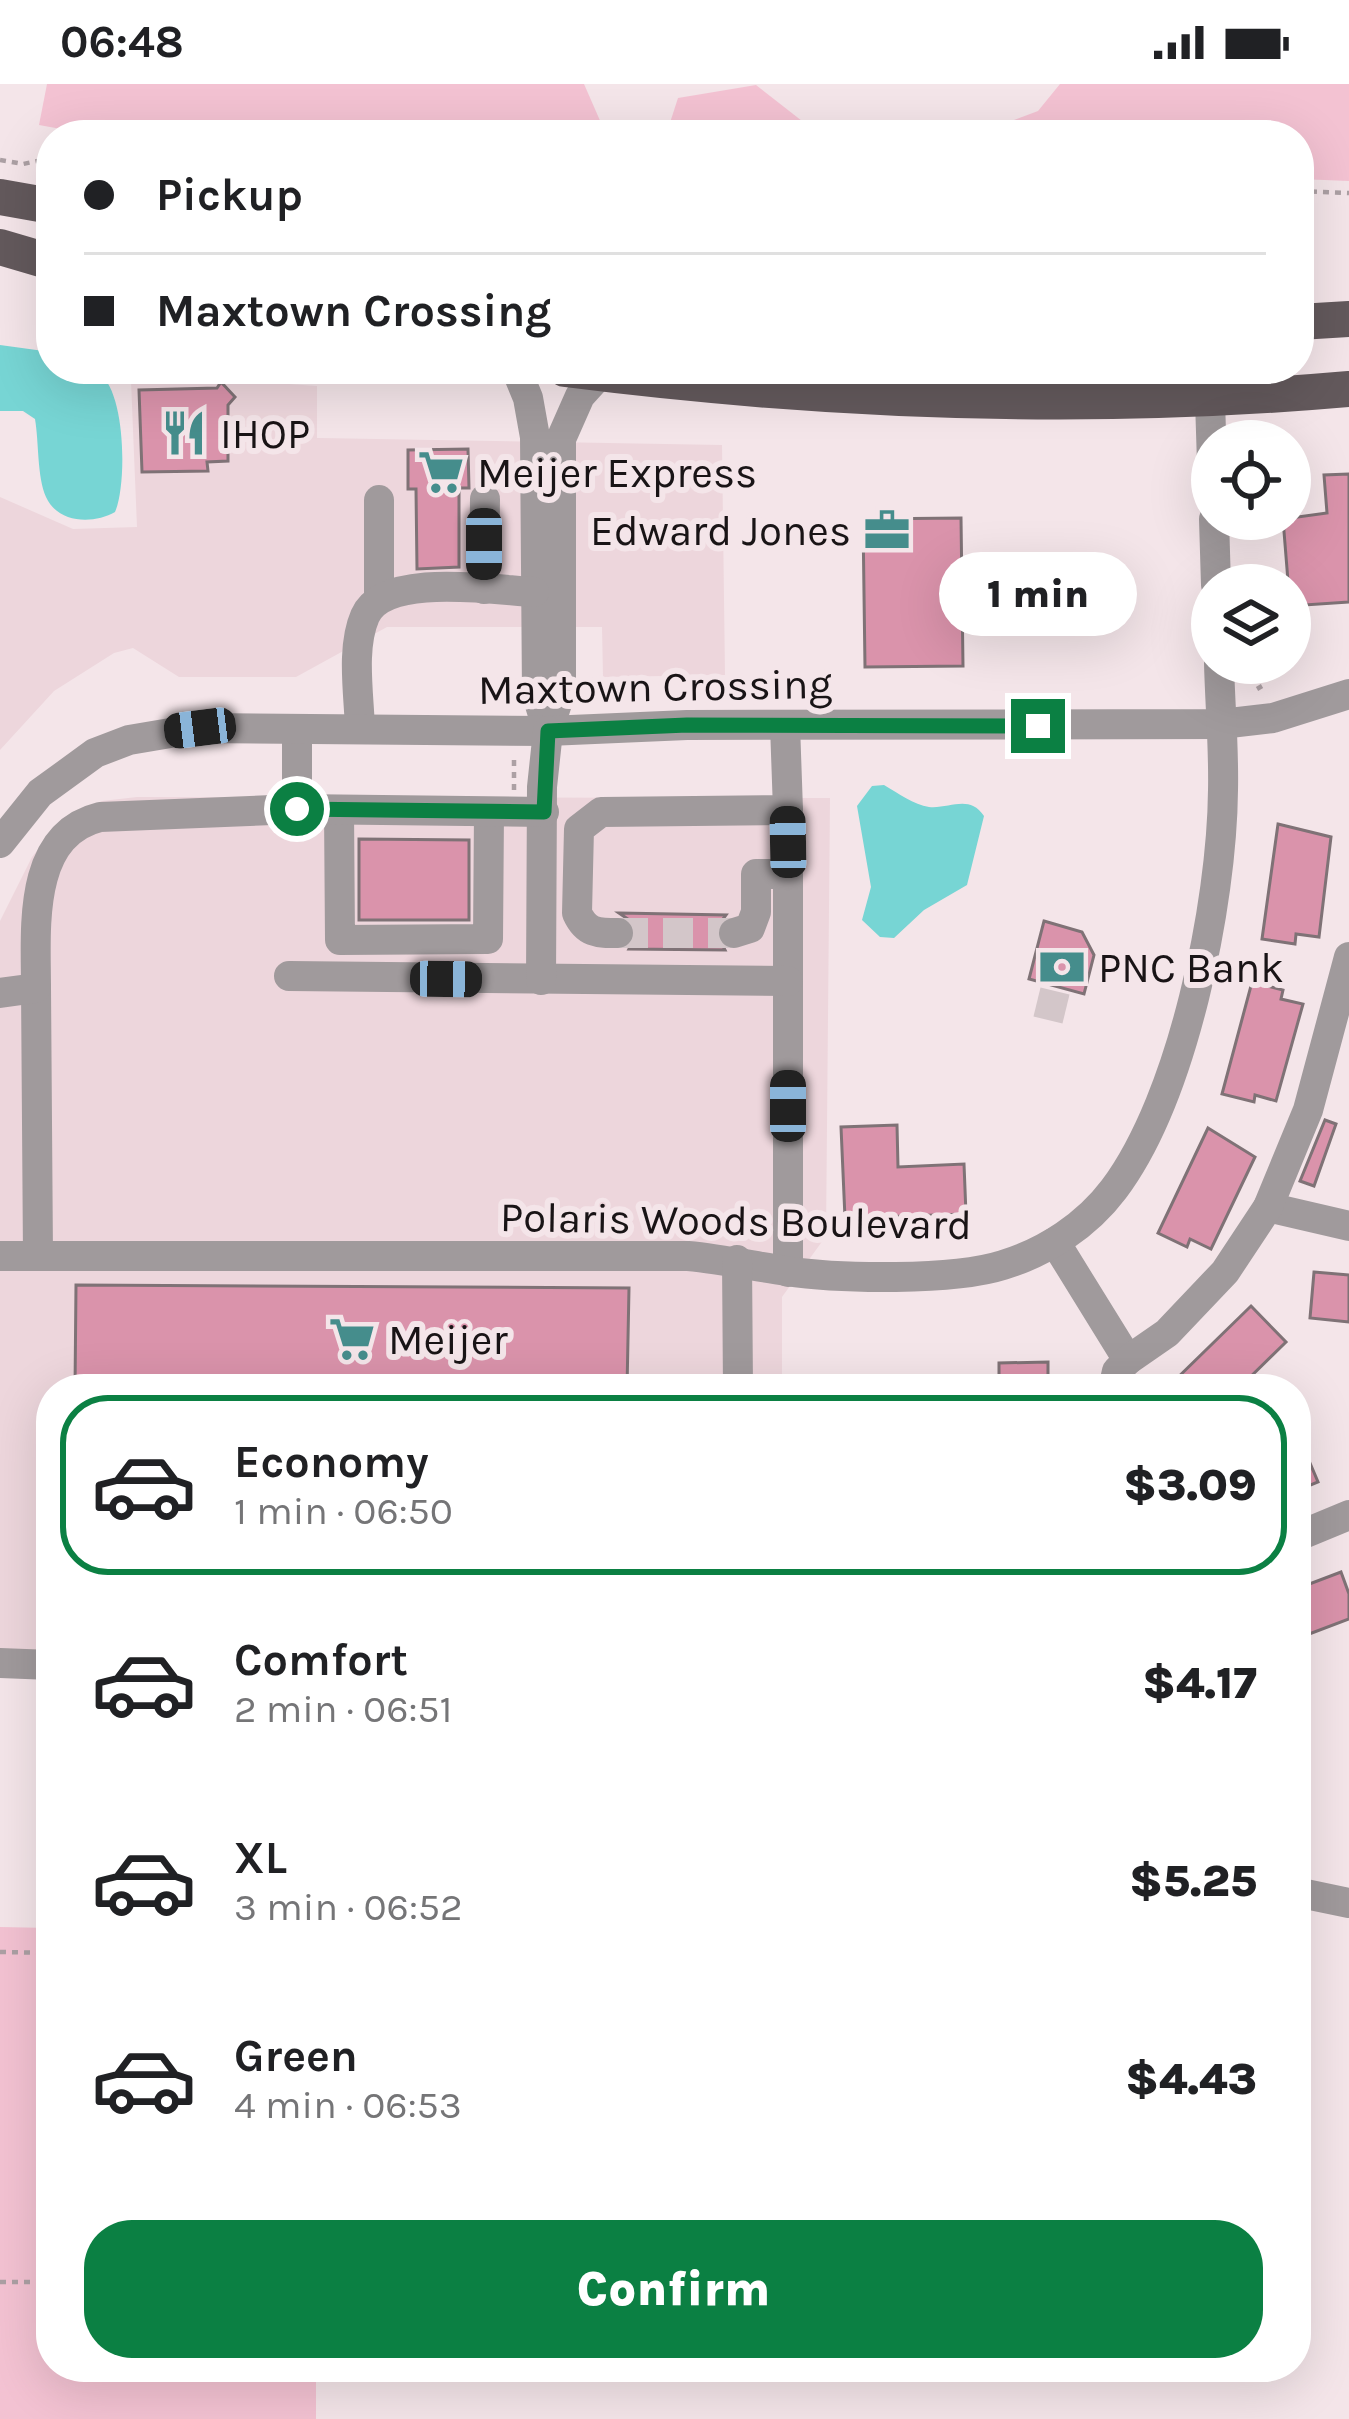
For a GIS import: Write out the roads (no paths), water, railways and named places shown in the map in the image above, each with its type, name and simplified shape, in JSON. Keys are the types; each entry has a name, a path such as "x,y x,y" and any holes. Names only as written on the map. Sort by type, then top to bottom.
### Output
{"main road":[{"path":"0,197 36,203"},
{"path":"0,247 36,258"},
{"path":"1314,321 1349,319"},
{"path":"680,384 950,400 1195,384"},
{"path":"1233,384 1349,389"}],"street":[{"path":"522,384 535,437 537,695 548,731"},
{"path":"541,980 548,731 561,691 561,439 581,384"},
{"path":"1210,384 1211,420"},
{"path":"484,589 485,499"},
{"path":"360,729 359,646 365,615 379,597 379,500"},
{"path":"379,597 432,587 534,592"},
{"name":"Polaris Woods Boulevard","path":"0,1256 688,1256 737,1260 788,1272 968,1273 1001,1266 1055,1242 1090,1216 1132,1162 1180,1043 1197,982 1219,856 1220,684"},
{"name":"Maxtown Crossing","path":"0,843 15,819 63,772 129,740 200,728 548,731 1221,724 1273,718 1348,698"},
{"path":"785,725 788,1272"},
{"path":"297,731 297,809"},
{"path":"38,1256 37,893 54,850 78,823 100,817 502,804 544,812"},
{"path":"338,810 340,940 476,941 488,939 502,804"},
{"path":"618,933 596,933 583,926 577,913 579,829 590,817 602,812 788,810"},
{"path":"734,933 750,928 756,912 757,874 788,874"},
{"path":"476,941 476,979"},
{"path":"1116,1374 1198,1304 1268,1207 1308,1110 1349,957"},
{"path":"289,976 788,981"},
{"path":"0,993 35,988"},
{"path":"1268,1207 1304,1220 1349,1226"},
{"path":"1055,1242 1128,1360"},
{"path":"737,1260 738,1374"},
{"path":"1311,1531 1349,1515"},
{"path":"0,1663 36,1664"},
{"path":"1311,1895 1349,1904"}],"water":[{"path":"0,345 36,350 36,384 108,384 122,439 115,512 97,519 77,519 52,506 41,480 35,419 23,411 0,411"},
{"path":"884,785 923,806 966,804 984,816 967,885 924,910 894,938 880,937 862,920 871,887 857,806 872,786"}],"tunnel":[{"path":"618,933 734,933"},
{"path":"1037,1002 1066,1009"}],"place":[{"name":"IHOP","path":"184,433"},
{"name":"Meijer Express","path":"441,472"},
{"name":"Edward Jones","path":"887,530"},
{"name":"PNC Bank","path":"1062,967"},
{"name":"Meijer","path":"352,1339"}]}
